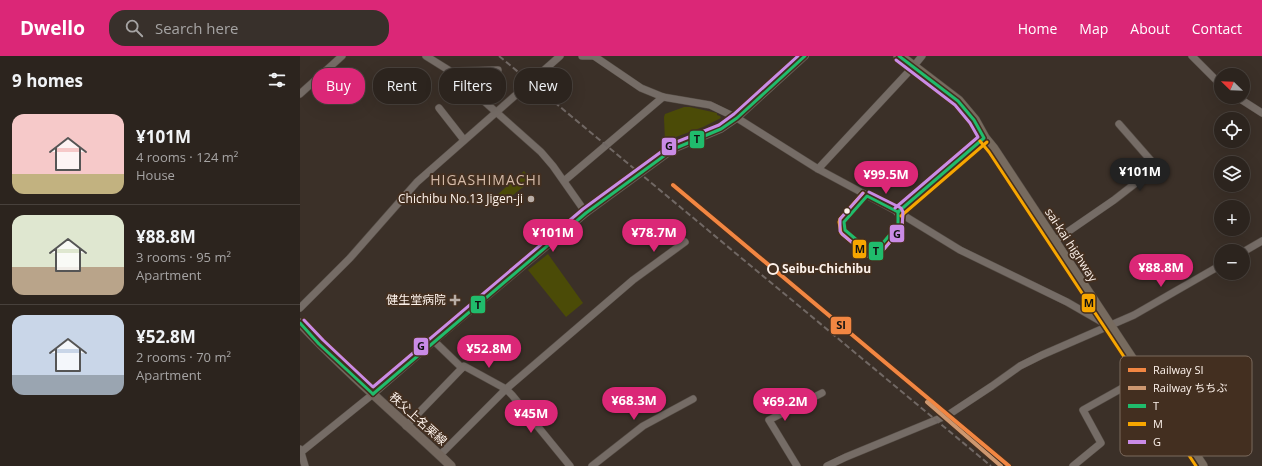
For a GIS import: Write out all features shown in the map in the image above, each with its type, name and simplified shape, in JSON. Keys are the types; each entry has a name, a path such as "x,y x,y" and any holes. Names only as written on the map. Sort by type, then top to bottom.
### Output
{"highway":[{"name":"sai-kai highway","path":"899,56 958,101 974,120 984,138 993,149 1129,356"},
{"name":"sai-kai highway","path":"1195,456 1202,466"}],"main road":[{"path":"898,212 984,138"},
{"name":"秩父上名栗線","path":"300,324 319,344 444,462"}],"street":[{"path":"300,94 342,56"},
{"path":"426,56 444,68"},
{"path":"300,308 350,258 417,182 560,56"},
{"path":"582,56 594,56 641,88 663,97 710,105 737,118 818,169 898,212 960,250 1067,302 1109,326"},
{"path":"305,466 300,451 373,394 586,212 676,148 721,129 737,118 805,56"},
{"path":"818,169 922,56"},
{"path":"1192,56 1214,78"},
{"path":"564,181 663,97"},
{"path":"486,104 541,152 586,212"},
{"path":"1248,104 1262,113"},
{"path":"439,108 464,140"},
{"path":"1053,242 1114,200 1155,168 1154,164 1119,124"},
{"path":"1250,248 1262,241"},
{"path":"444,462 506,389 633,280 686,242"},
{"path":"827,466 948,415 1020,366 1134,315 1214,269"},
{"path":"434,341 462,368"},
{"path":"406,426 464,366 506,389 570,466"},
{"path":"1073,466 1101,443 1083,410 1120,389"},
{"path":"797,466 769,420 822,393"},
{"path":"592,466 643,426 693,399"}],"shaded area":[{"path":"684,107 717,113 717,115 721,118 703,127 665,141 665,114"},
{"path":"524,171 532,180 503,203 496,196"},
{"path":"548,254 583,303 566,317 528,270"}],"railway":[{"path":"499,56 991,466"}],"rail line":[{"name":"SI","path":"673,185 1009,466"},
{"name":"ちちぶ","path":"927,402 1001,466"}],"transit line":[{"name":"G","path":"304,320 373,387 583,209 674,143 719,125 734,114 798,56"},
{"name":"T","path":"373,394 586,213 668,153 676,148 721,129 737,118 805,56"},
{"name":"T","path":"898,212 984,138 974,120 958,101 899,56"},
{"name":"G","path":"895,208 978,137 970,123 955,105 896,60"},
{"name":"M","path":"980,141 989,152 1123,356"},
{"name":"M","path":"901,216 987,142"},
{"name":"G","path":"863,193 840,219 840,231 871,257 879,255 902,228 903,212 901,208 869,192"},
{"name":"M","path":"863,193 839,222 841,233 869,257 879,255 902,227 903,212"},
{"name":"T","path":"867,196 898,212 898,225 876,251 871,252 845,230 844,222 867,196"},
{"name":"T","path":"300,323 319,344 373,394"},
{"name":"M","path":"1189,456 1196,466"}],"place":[{"name":"Chichibu No.13 Jigen-ji","path":"531,199"},
{"name":"Seibu-Chichibu","path":"773,269"},
{"name":"健生堂病院","path":"455,300"}],"district":[{"name":"HIGASHIMACHI","path":"486,180"}]}
